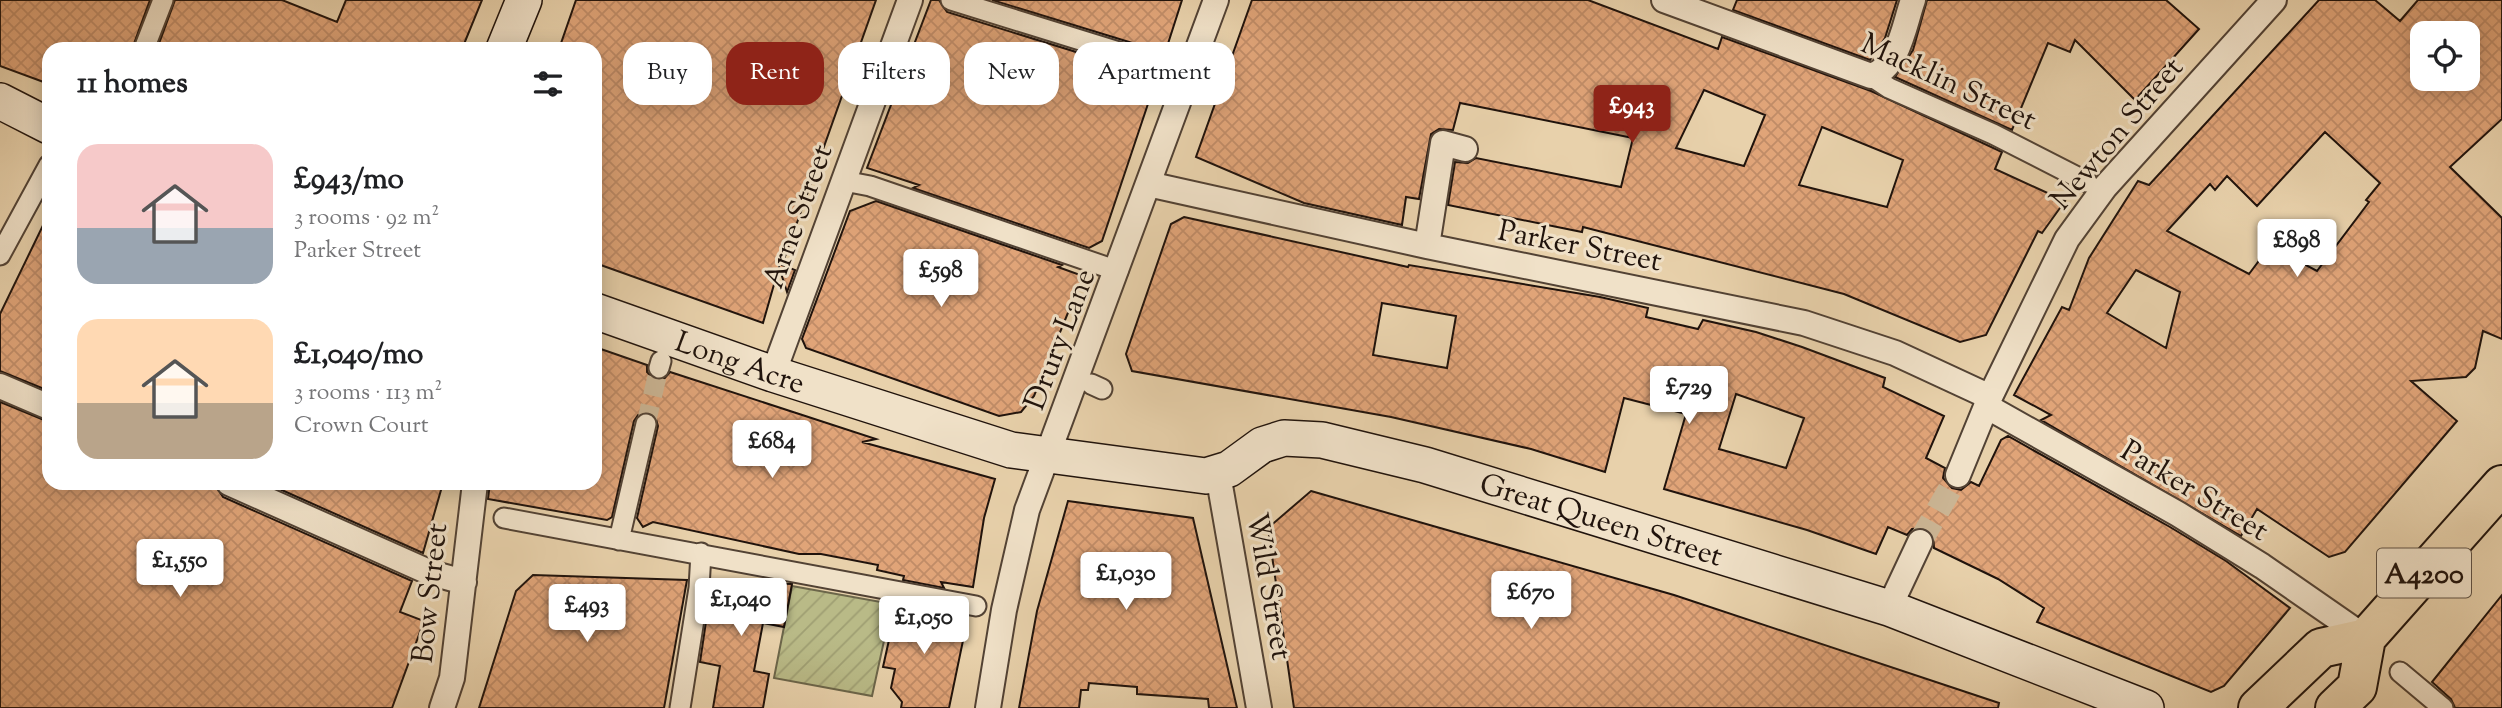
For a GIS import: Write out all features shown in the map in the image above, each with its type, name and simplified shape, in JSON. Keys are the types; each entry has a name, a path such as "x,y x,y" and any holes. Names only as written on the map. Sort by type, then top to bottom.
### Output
{"main road":[{"path":"507,42 524,0"},
{"path":"0,101 42,122"},
{"name":"Long Acre","path":"602,314 773,374 1011,450 1048,456"},
{"name":"Great Queen Street","path":"1219,474 1273,440 1322,440 1490,484 1889,608 2146,708"},
{"path":"1048,456 1206,476 1219,474"},
{"name":"A4200","path":"2335,708 2357,688 2366,638 2502,485"},
{"name":"A4200","path":"2258,708 2321,648 2366,638"}],"street":[{"path":"147,42 163,0"},
{"name":"Arne Street","path":"773,374 910,0"},
{"path":"951,0 1087,42"},
{"name":"Drury Lane","path":"988,708 1004,610 1027,510 1118,271 1216,0"},
{"name":"Macklin Street","path":"1664,0 1871,76 1889,88 1993,134 2087,182"},
{"path":"1871,76 1881,72 1891,61 1913,0"},
{"name":"Newton Street","path":"1958,475 1988,401 2067,239 2105,187 2274,0"},
{"path":"1427,246 1443,144 1465,149"},
{"path":"0,255 42,178"},
{"path":"844,181 870,186 1118,271"},
{"name":"Parker Street","path":"1148,184 1427,246 1804,323 1895,353 1988,401 2178,514 2262,566 2366,638"},
{"path":"0,386 42,404"},
{"path":"619,540 646,424"},
{"name":"Wild Street","path":"1219,474 1259,708"},
{"path":"245,490 431,573 464,582"},
{"name":"Bow Street","path":"442,708 452,677 474,490"},
{"path":"504,518 976,607"},
{"path":"1889,608 1920,542"},
{"path":"680,708 699,587 701,554"},
{"path":"2400,672 2443,708"}],"green space":[{"path":"792,586 892,604 872,696 774,678"}],"building":[{"path":"0,0 150,0 135,42 42,42 42,81 0,66"},
{"path":"175,0 282,0 337,22 346,0 482,0 465,42 160,42"},
{"path":"576,0 876,0 861,42 838,42 839,105 782,265 795,270 787,292 779,267 763,323 602,266 602,42 561,42"},
{"path":"931,0 939,0 947,12 1044,42 964,42 964,105 1059,105 1059,47 1073,51 1073,105 1148,105 1102,241 1089,248 913,188 919,185 867,168 891,105 950,105 950,42 915,42"},
{"path":"992,0 1182,0 1169,42 1129,42"},
{"path":"1252,0 1588,0 1718,49 1722,37 1871,91 2002,152 1995,169 2065,201 2042,233 2038,231 1986,335 1960,342 1844,294 1583,227 1582,232 1448,205 1455,162 1468,163 1476,158 1621,187 1633,138 1460,103 1453,130 1439,129 1431,134 1419,199 1406,197 1402,225 1304,203 1196,157 1215,105 1235,105 1235,48","holes":["1704,90 1765,115 1744,166 1676,148","1822,127 1903,160 1887,207 1799,185"]},
{"path":"1737,0 1897,0 1885,38 1870,60 1733,10"},
{"path":"1927,0 2166,0 2199,29 2135,100 2075,40 2070,52 2048,43 2012,130 1895,77 1913,50"},
{"path":"2319,0 2375,0 2400,21 2418,0 2502,0 2502,119 2450,167 2502,218 2502,339 2483,331 2475,368 2466,377 2411,381 2457,421 2345,552 2329,557 2257,509 2241,536 2041,420 2051,415 2014,395 2062,307 2069,310 2089,258 2138,181 2149,185","holes":["2325,132 2380,183 2366,200 2369,202 2317,271 2270,246 2249,274 2167,231 2210,184 2215,190 2227,176 2257,206","2136,270 2180,292 2166,348 2107,313"]},
{"path":"876,201 1062,265 1058,267 1083,276 1034,396 1021,412 999,416 806,348 802,339 850,211"},
{"path":"1184,217 1408,267 1409,265 1600,297 1648,308 1646,317 1698,329 1703,320 1756,332 1802,347 1885,378 1883,387 1944,416 1926,458 1945,468 1943,478 1952,488 1961,490 1971,482 1979,486 2001,440 2008,436 2226,561 2290,608 2224,686 2211,692 2037,622 2044,608 1998,579 1934,548 1933,534 1926,528 1912,529 1907,535 1888,527 1876,554 1807,530 1664,489 1686,414 1624,398 1605,472 1531,449 1391,417 1132,371 1126,354 1171,224","holes":["1382,303 1456,316 1447,368 1373,355","1736,394 1804,418 1786,468 1719,449"]},
{"path":"42,227 42,388 0,371 0,314"},
{"path":"602,349 647,365 647,372 655,380 663,380 670,372 876,439 862,442 995,479 984,518 973,587 941,582 944,588 903,580 904,576 877,570 878,565 821,554 799,554 653,522 643,527 637,518 658,426 655,416 648,412 638,415 634,421 612,517 607,520 488,499 489,490 602,490"},
{"path":"0,402 42,419 42,490 218,490 223,497 412,581 400,612 424,621 392,708 0,708"},
{"path":"282,490 441,490 423,553"},
{"path":"1311,491 1674,595 1999,703 1998,708 1294,708 1268,528"},
{"path":"1068,501 1193,518 1237,708 1209,708 1208,699 1137,694 1137,687 1089,683 1088,690 1081,690 1079,708 1019,708 1037,611"},
{"path":"533,575 687,580 664,708 479,708 516,591"},
{"path":"712,581 792,584 784,627 763,623 754,671 769,674 763,708 713,708 720,666 700,662"},
{"path":"2502,595 2502,708 2455,708 2451,699 2432,682"},
{"path":"897,604 957,615 965,631 949,708 901,708 902,702 891,688 895,669 883,667"}],"tunnel":[{"path":"646,424 659,368"},
{"path":"1920,542 1958,475"}]}
